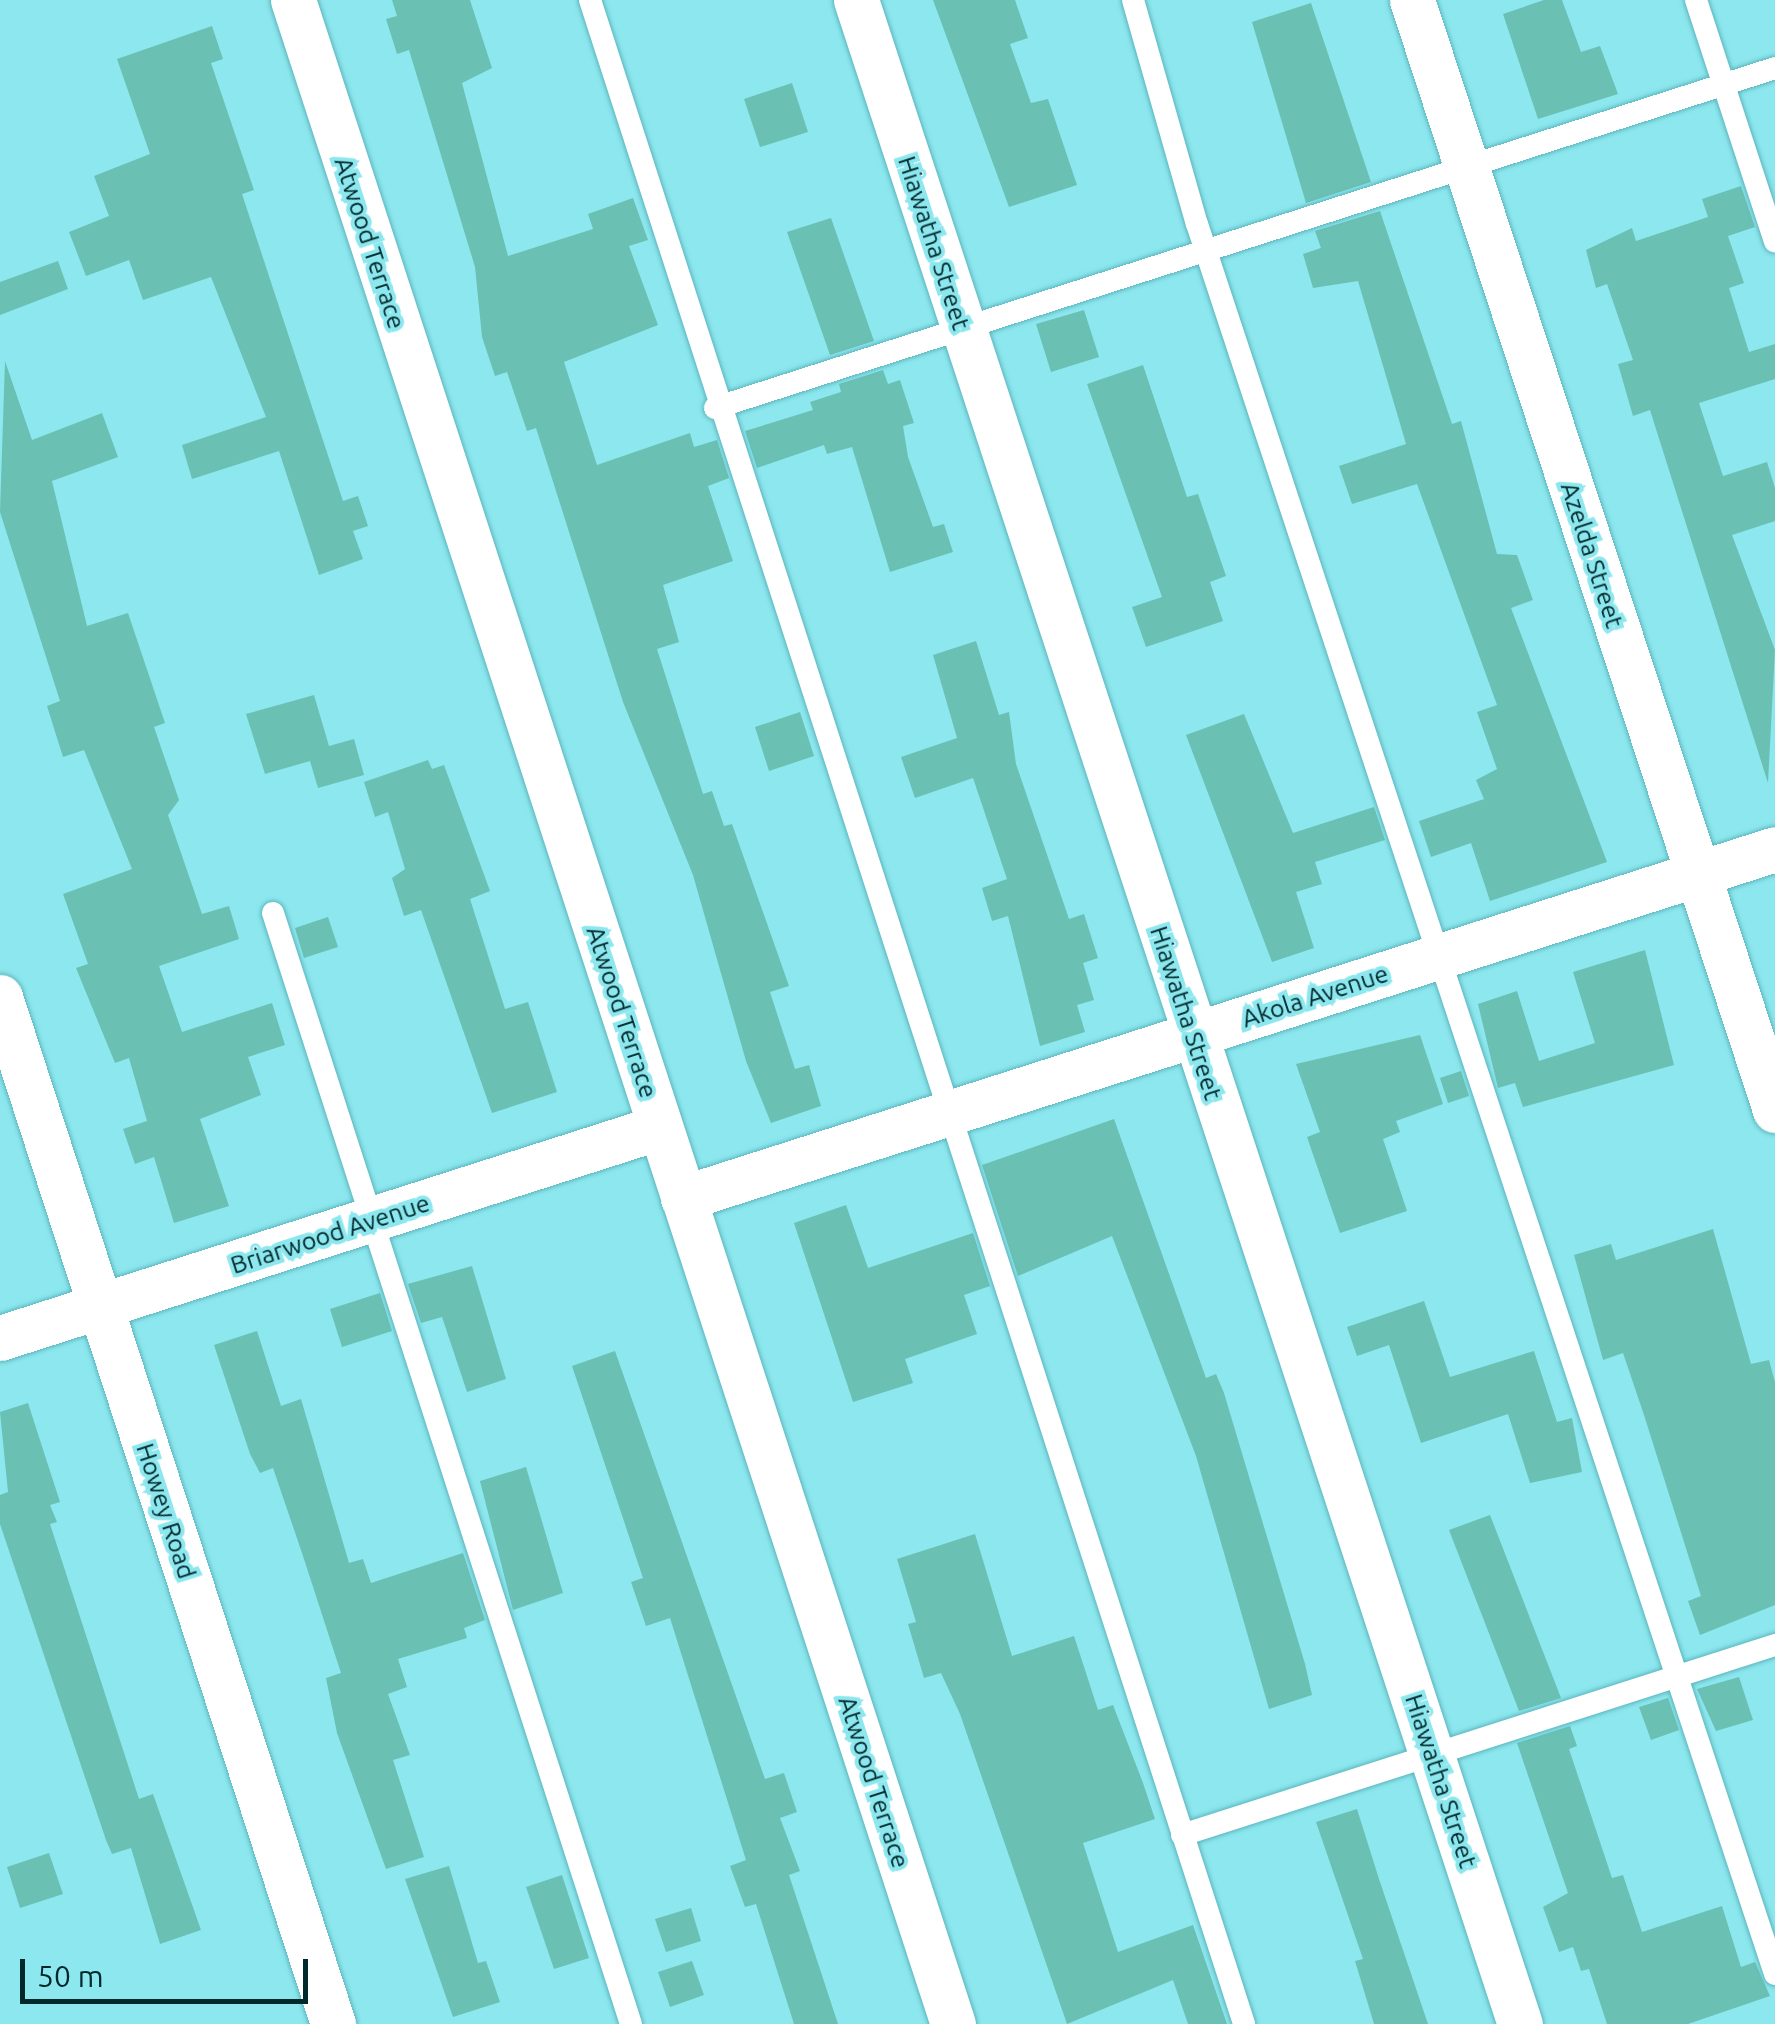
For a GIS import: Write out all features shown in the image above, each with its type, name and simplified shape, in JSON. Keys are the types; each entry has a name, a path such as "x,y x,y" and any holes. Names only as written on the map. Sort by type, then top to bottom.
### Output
{"street":[{"name":"Atwood Terrace","path":"293,0 953,2024"},
{"name":"Hiawatha Street","path":"856,0 1520,2024"},
{"name":"Azelda Street","path":"1412,0 1775,1110"},
{"name":"Akola Avenue","path":"684,1198 1775,849"},
{"name":"Howey Road","path":"0,997 333,2024"},
{"name":"Briarwood Avenue","path":"0,1338 100,1310 660,1127"}],"lane":[{"path":"590,0 715,408 1244,2024"},
{"path":"1132,0 1775,1974"},
{"path":"1696,0 1775,242"},
{"path":"715,408 1775,68"},
{"path":"273,912 376,1219 631,2024"},
{"path":"1182,1835 1432,1751 1775,1645"}],"building":[{"path":"392,0 470,0 492,68 462,83 508,256 593,229 588,214 633,198 648,240 629,246 658,325 564,362 597,465 690,433 694,447 717,440 729,478 708,486 733,561 663,585 679,642 657,649 703,794 712,791 724,826 732,824 789,986 770,992 795,1069 809,1065 821,1106 771,1123 746,1061 693,875 623,702 536,428 527,431 507,372 495,376 482,337 475,267 409,50 397,54 386,19 397,16"},
{"path":"933,0 1015,0 1028,38 1010,44 1031,103 1048,99 1077,185 1009,207"},
{"path":"1544,0 1562,0 1581,52 1600,46 1618,94 1538,119 1503,14"},
{"path":"1311,3 1371,182 1306,203 1252,22"},
{"path":"212,26 223,59 211,63 254,190 242,194 343,501 358,496 368,526 353,531 363,559 319,575 279,451 192,479 182,445 266,417 211,277 143,300 129,260 86,276 69,232 109,216 94,176 150,154 117,59"},
{"path":"792,83 808,132 760,147 744,99"},
{"path":"1741,186 1755,227 1728,236 1744,283 1729,288 1749,352 1775,344 1775,379 1699,403 1723,476 1767,462 1775,488 1775,521 1732,535 1775,650 1768,783 1650,410 1633,416 1618,364 1633,360 1607,284 1596,288 1586,250 1632,228 1636,241 1708,217 1702,199"},
{"path":"1380,211 1452,424 1461,421 1497,554 1517,555 1533,600 1511,608 1607,862 1490,901 1471,843 1431,857 1419,821 1484,799 1476,780 1497,769 1477,712 1497,705 1417,484 1352,504 1339,466 1406,444 1358,281 1313,288 1303,254 1321,248 1315,231"},
{"path":"831,218 874,341 830,355 787,232"},
{"path":"58,261 68,289 0,315 0,282"},
{"path":"1084,310 1099,357 1051,372 1036,324"},
{"path":"5,361 32,440 102,413 118,457 52,481 87,626 128,613 165,723 154,727 179,800 168,815 202,914 229,906 239,939 159,966 182,1032 272,1003 285,1045 248,1057 261,1095 200,1119 229,1206 174,1223 154,1157 135,1164 123,1129 147,1121 129,1058 115,1063 76,968 88,964 63,894 132,869 84,750 63,757 47,706 60,701 0,512"},
{"path":"1143,365 1187,497 1198,494 1226,576 1210,582 1223,621 1146,647 1132,607 1162,597 1087,384"},
{"path":"883,370 888,384 900,380 914,423 903,426 908,457 933,527 944,524 953,552 890,572 852,447 827,454 824,445 757,468 745,431 813,410 810,402 841,392 839,384"},
{"path":"976,641 999,715 1009,712 1016,764 1069,919 1084,914 1098,958 1083,963 1094,1000 1077,1005 1085,1032 1040,1046 1008,916 992,921 982,888 1007,879 973,778 915,798 901,757 957,738 933,655"},
{"path":"314,695 329,746 354,739 364,775 318,788 310,761 265,774 246,714"},
{"path":"800,712 814,756 769,771 755,727"},
{"path":"1244,714 1293,833 1374,807 1385,840 1315,862 1322,884 1296,892 1314,948 1272,962 1186,735"},
{"path":"428,760 432,769 444,765 490,891 470,899 505,1009 528,1002 557,1092 492,1113 421,910 404,916 392,878 405,869 388,812 375,817 364,782"},
{"path":"328,917 338,947 304,958 295,928"},
{"path":"1645,950 1674,1065 1523,1107 1515,1083 1498,1088 1478,1004 1517,991 1539,1061 1595,1043 1573,972"},
{"path":"1420,1035 1443,1104 1396,1121 1400,1132 1383,1139 1407,1211 1340,1233 1307,1137 1320,1132 1296,1064"},
{"path":"1461,1071 1469,1096 1448,1103 1440,1078"},
{"path":"1114,1119 1206,1378 1216,1374 1224,1393 1305,1664 1312,1695 1269,1709 1196,1456 1112,1236 1018,1276 982,1165"},
{"path":"846,1205 868,1268 973,1233 990,1286 964,1295 977,1334 905,1359 913,1383 853,1402 794,1223"},
{"path":"1713,1229 1751,1364 1769,1360 1775,1382 1775,1605 1700,1635 1688,1601 1701,1596 1644,1415 1623,1353 1603,1360 1574,1255 1611,1244 1616,1260"},
{"path":"472,1266 506,1379 467,1392 442,1317 421,1323 408,1284"},
{"path":"380,1293 392,1331 342,1347 330,1309"},
{"path":"1424,1301 1450,1377 1534,1351 1557,1422 1572,1418 1582,1472 1530,1483 1508,1414 1421,1443 1389,1345 1357,1356 1347,1327"},
{"path":"257,1331 281,1406 301,1399 349,1563 363,1559 371,1583 463,1553 485,1620 464,1628 467,1638 398,1659 407,1687 388,1694 410,1755 393,1760 424,1857 386,1869 337,1733 326,1678 341,1673 302,1553 273,1468 260,1473 250,1454 214,1345"},
{"path":"615,1351 765,1779 784,1773 797,1812 780,1818 800,1871 789,1875 838,2024 794,2024 756,1904 745,1907 730,1866 746,1860 670,1618 646,1626 631,1582 643,1578 572,1366"},
{"path":"28,1403 60,1502 50,1505 57,1522 50,1524 139,1799 153,1794 201,1930 160,1944 131,1848 112,1854 106,1840 0,1524 0,1495 8,1492 0,1412"},
{"path":"526,1467 563,1593 513,1610 480,1481"},
{"path":"1490,1515 1561,1698 1519,1711 1449,1530"},
{"path":"975,1534 1012,1656 1074,1636 1098,1710 1113,1705 1143,1783 1155,1819 1083,1843 1118,1952 1193,1925 1227,2024 1188,2024 1173,1980 1067,2024 960,1714 941,1673 924,1678 908,1624 916,1622 897,1559"},
{"path":"1739,1677 1753,1720 1716,1731 1697,1689"},
{"path":"1668,1698 1679,1730 1651,1740 1639,1707"},
{"path":"1570,1726 1577,1746 1569,1749 1612,1878 1623,1875 1642,1932 1722,1906 1741,1967 1755,1962 1770,1996 1688,2024 1607,2024 1589,1969 1581,1971 1573,1947 1559,1952 1543,1907 1568,1893 1517,1743"},
{"path":"1357,1809 1428,2024 1374,2024 1355,1961 1363,1959 1316,1822"},
{"path":"49,1853 63,1894 20,1908 7,1867"},
{"path":"449,1866 478,1963 486,1961 500,2002 453,2017 405,1879"},
{"path":"562,1875 589,1958 554,1969 526,1887"},
{"path":"691,1908 701,1941 666,1952 655,1919"},
{"path":"692,1961 704,1995 670,2007 658,1972"}]}
